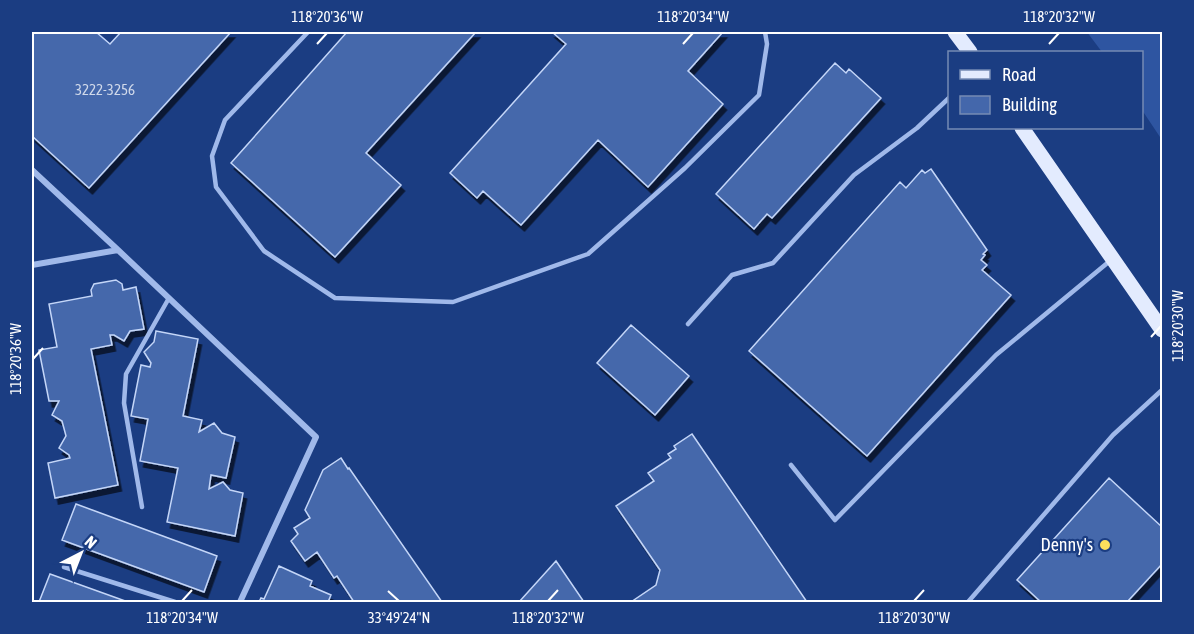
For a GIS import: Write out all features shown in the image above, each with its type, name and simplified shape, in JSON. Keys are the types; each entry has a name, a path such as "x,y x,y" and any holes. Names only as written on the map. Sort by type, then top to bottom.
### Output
{"main road":[{"path":"955,32 969,51"},
{"path":"1023,129 1162,330"}],"street":[{"path":"32,170 316,437 240,603"},
{"path":"32,265 118,250"}],"lane":[{"path":"308,32 225,120 212,156 216,187 264,251 335,298 453,302 588,254 684,168 759,95 767,44 765,32"},
{"path":"688,324 732,275 773,263 854,175 917,128 948,99"},
{"path":"792,465 835,520 996,355 1113,259"},
{"path":"142,507 124,403 126,374 169,298"},
{"path":"968,603 1113,435 1162,390"},
{"path":"64,567 175,603"}],"shaded area":[{"path":"1087,32 1162,32 1162,140 1143,112 1143,51 1101,51"}],"building":[{"path":"32,32 96,32 110,44 121,32 231,32 89,188 32,136"},
{"path":"347,32 476,32 366,153 401,185 335,257 231,163"},
{"path":"552,32 723,32 688,71 723,104 648,187 598,140 521,225 483,191 477,198 450,173 566,44"},
{"path":"835,63 846,73 849,69 881,98 772,218 767,214 754,229 716,194"},
{"path":"931,169 987,250 981,260 987,265 982,270 1011,295 867,456 749,351 900,182 906,188 922,170 925,173"},
{"path":"116,280 122,284 123,290 136,287 144,329 130,331 124,341 110,335 112,345 91,349 118,485 55,498 48,463 70,458 59,448 66,436 62,421 52,415 59,401 49,401 39,350 57,347 49,304 92,296 91,290 94,284"},
{"path":"631,325 689,376 655,415 597,363"},
{"path":"156,331 198,339 183,416 202,420 199,432 214,423 222,433 235,437 226,478 211,475 209,489 223,482 230,490 243,493 235,536 167,522 178,468 140,461 148,419 131,416 141,365 150,367 151,363 144,352 154,342"},
{"path":"692,434 807,602 631,602 656,585 660,570 616,506 654,481 648,473 671,458 668,454 676,449 674,446"},
{"path":"341,458 442,602 354,602 337,576 334,578 317,552 305,561 291,541 298,534 294,528 310,518 305,510 323,470"},
{"name":"Denny's","path":"1109,478 1162,527 1162,564 1127,602 1041,602 1017,580"},
{"path":"76,504 217,556 204,592 62,540"},
{"path":"556,561 584,602 519,602"},
{"path":"279,566 312,581 310,586 331,595 328,602 259,602 261,598 264,599"},
{"path":"50,574 128,602 39,602"}],"place":[{"name":"Denny's","path":"1105,545"}]}
